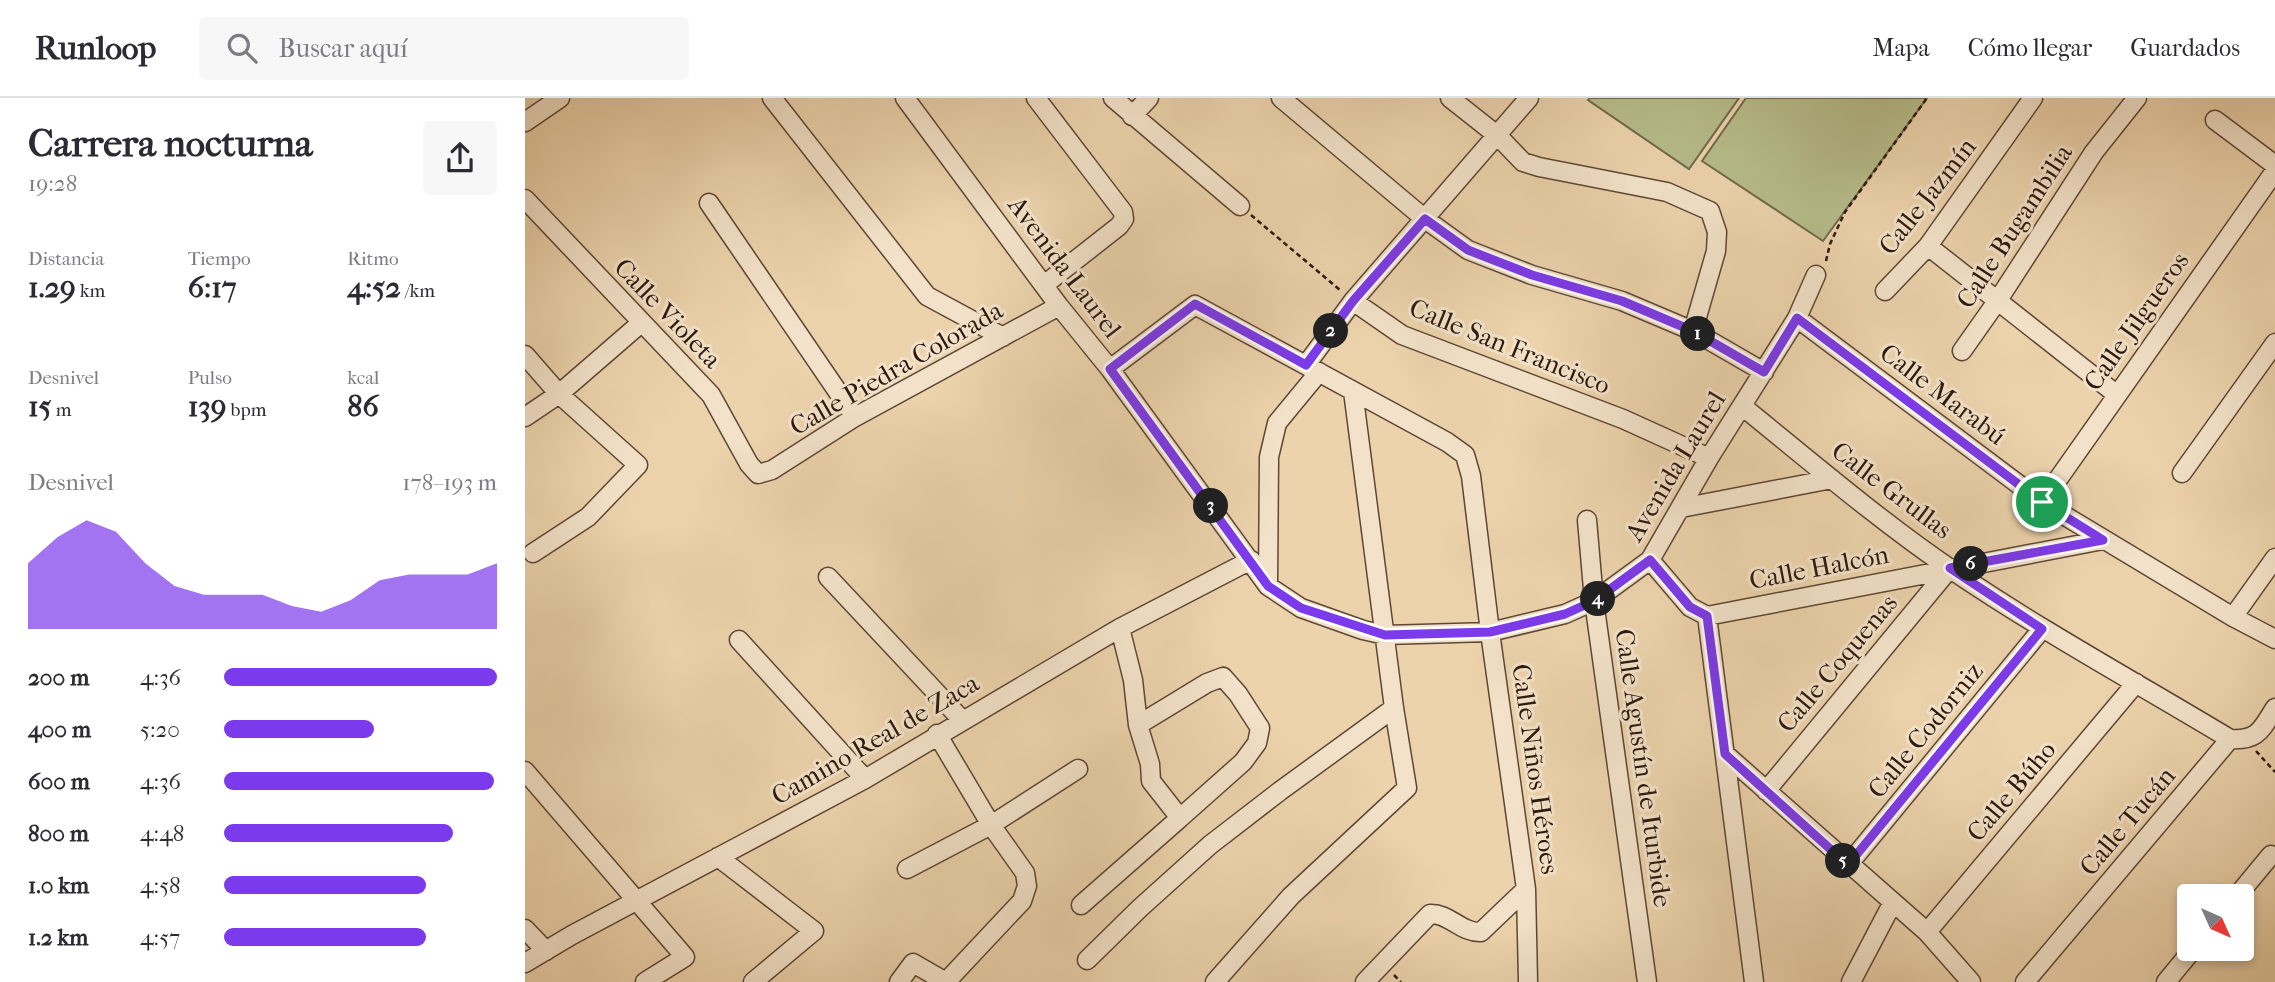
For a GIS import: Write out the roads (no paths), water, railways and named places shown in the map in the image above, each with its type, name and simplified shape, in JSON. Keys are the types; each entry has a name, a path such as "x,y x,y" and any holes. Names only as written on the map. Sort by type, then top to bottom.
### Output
{"street":[{"path":"772,98 927,296 1003,337"},
{"name":"Avenida Laurel","path":"905,98 1059,306 1110,369 1268,586 1301,608 1385,635 1490,632 1565,614 1594,601 1650,560 1709,458 1797,318 1816,275"},
{"path":"1036,98 1123,212 1124,219 1119,226 1044,285"},
{"path":"1113,98 1240,206"},
{"path":"1132,116 1149,98"},
{"path":"1281,98 1425,219 1468,250 1532,275 1622,301 1693,331 1764,372"},
{"path":"1450,98 1497,136 1523,162 1667,192 1710,211 1717,232 1716,251 1693,331"},
{"path":"1268,586 1269,457 1277,424 1353,301 1529,98"},
{"name":"Calle Jazmín","path":"1885,291 1929,246 2033,98"},
{"name":"Calle Bugambilia","path":"1962,351 2094,152 2137,98"},
{"path":"525,122 556,99"},
{"path":"2215,120 2275,168"},
{"name":"Calle Jilgueros","path":"2042,502 2275,168"},
{"name":"Calle Violeta","path":"525,199 711,395 749,464 758,474"},
{"path":"709,203 855,417"},
{"path":"1929,246 2116,394"},
{"name":"Calle San Francisco","path":"1353,301 1402,335 1623,419 1709,458"},
{"name":"Calle Niños Héroes","path":"1110,369 1195,304 1447,442 1465,455 1472,476 1490,632 1526,889 1529,981"},
{"name":"Calle Piedra Colorada","path":"758,474 772,470 855,417 1059,306"},
{"name":"Calle Marabú","path":"1797,318 2042,502 2233,617 2275,639"},
{"path":"525,417 559,394 641,323"},
{"path":"2182,473 2275,343"},
{"path":"525,355 559,394 638,465 588,517 533,553"},
{"path":"1215,982 1291,896 1407,788 1353,391"},
{"name":"Calle Grullas","path":"1742,406 1832,479 1950,568 2042,629 2238,739"},
{"path":"1681,508 1832,479"},
{"name":"Calle Agustín de Iturbide","path":"1587,520 1594,601 1647,982"},
{"name":"Calle Halcón","path":"1707,616 2103,540"},
{"path":"2233,617 2275,558"},
{"name":"Camino Real de Zaca","path":"525,963 865,779 1120,628 1251,560"},
{"path":"1650,560 1690,607 1707,616 1754,982"},
{"name":"Calle Coquenas","path":"1766,791 1950,568"},
{"path":"828,577 962,720"},
{"path":"1120,628 1133,680 1138,725 1150,764 1151,781 1179,818"},
{"name":"Calle Codorniz","path":"1848,865 2042,629"},
{"path":"739,640 865,779"},
{"path":"1081,905 1243,762 1257,743 1260,728 1238,694 1223,677 1207,683 1138,725"},
{"name":"Calle Búho","path":"1927,932 2136,683"},
{"path":"1087,960 1210,845 1394,708"},
{"name":"Calle Tucán","path":"2025,982 2238,739 2257,735 2275,708"},
{"path":"899,982 913,963 946,982 1023,901 1027,886 1025,873 991,825 937,734"},
{"path":"1725,754 1927,932 1969,981"},
{"path":"907,869 991,825 1078,769"},
{"path":"525,771 685,957 645,982"},
{"path":"2247,884 2271,855"},
{"path":"718,857 814,931 753,982"},
{"path":"1365,982 1430,914 1439,913 1471,933 1481,932 1526,889"},
{"path":"1851,982 1893,902"},
{"path":"525,929 546,951"},
{"path":"2166,982 2183,961"}]}
